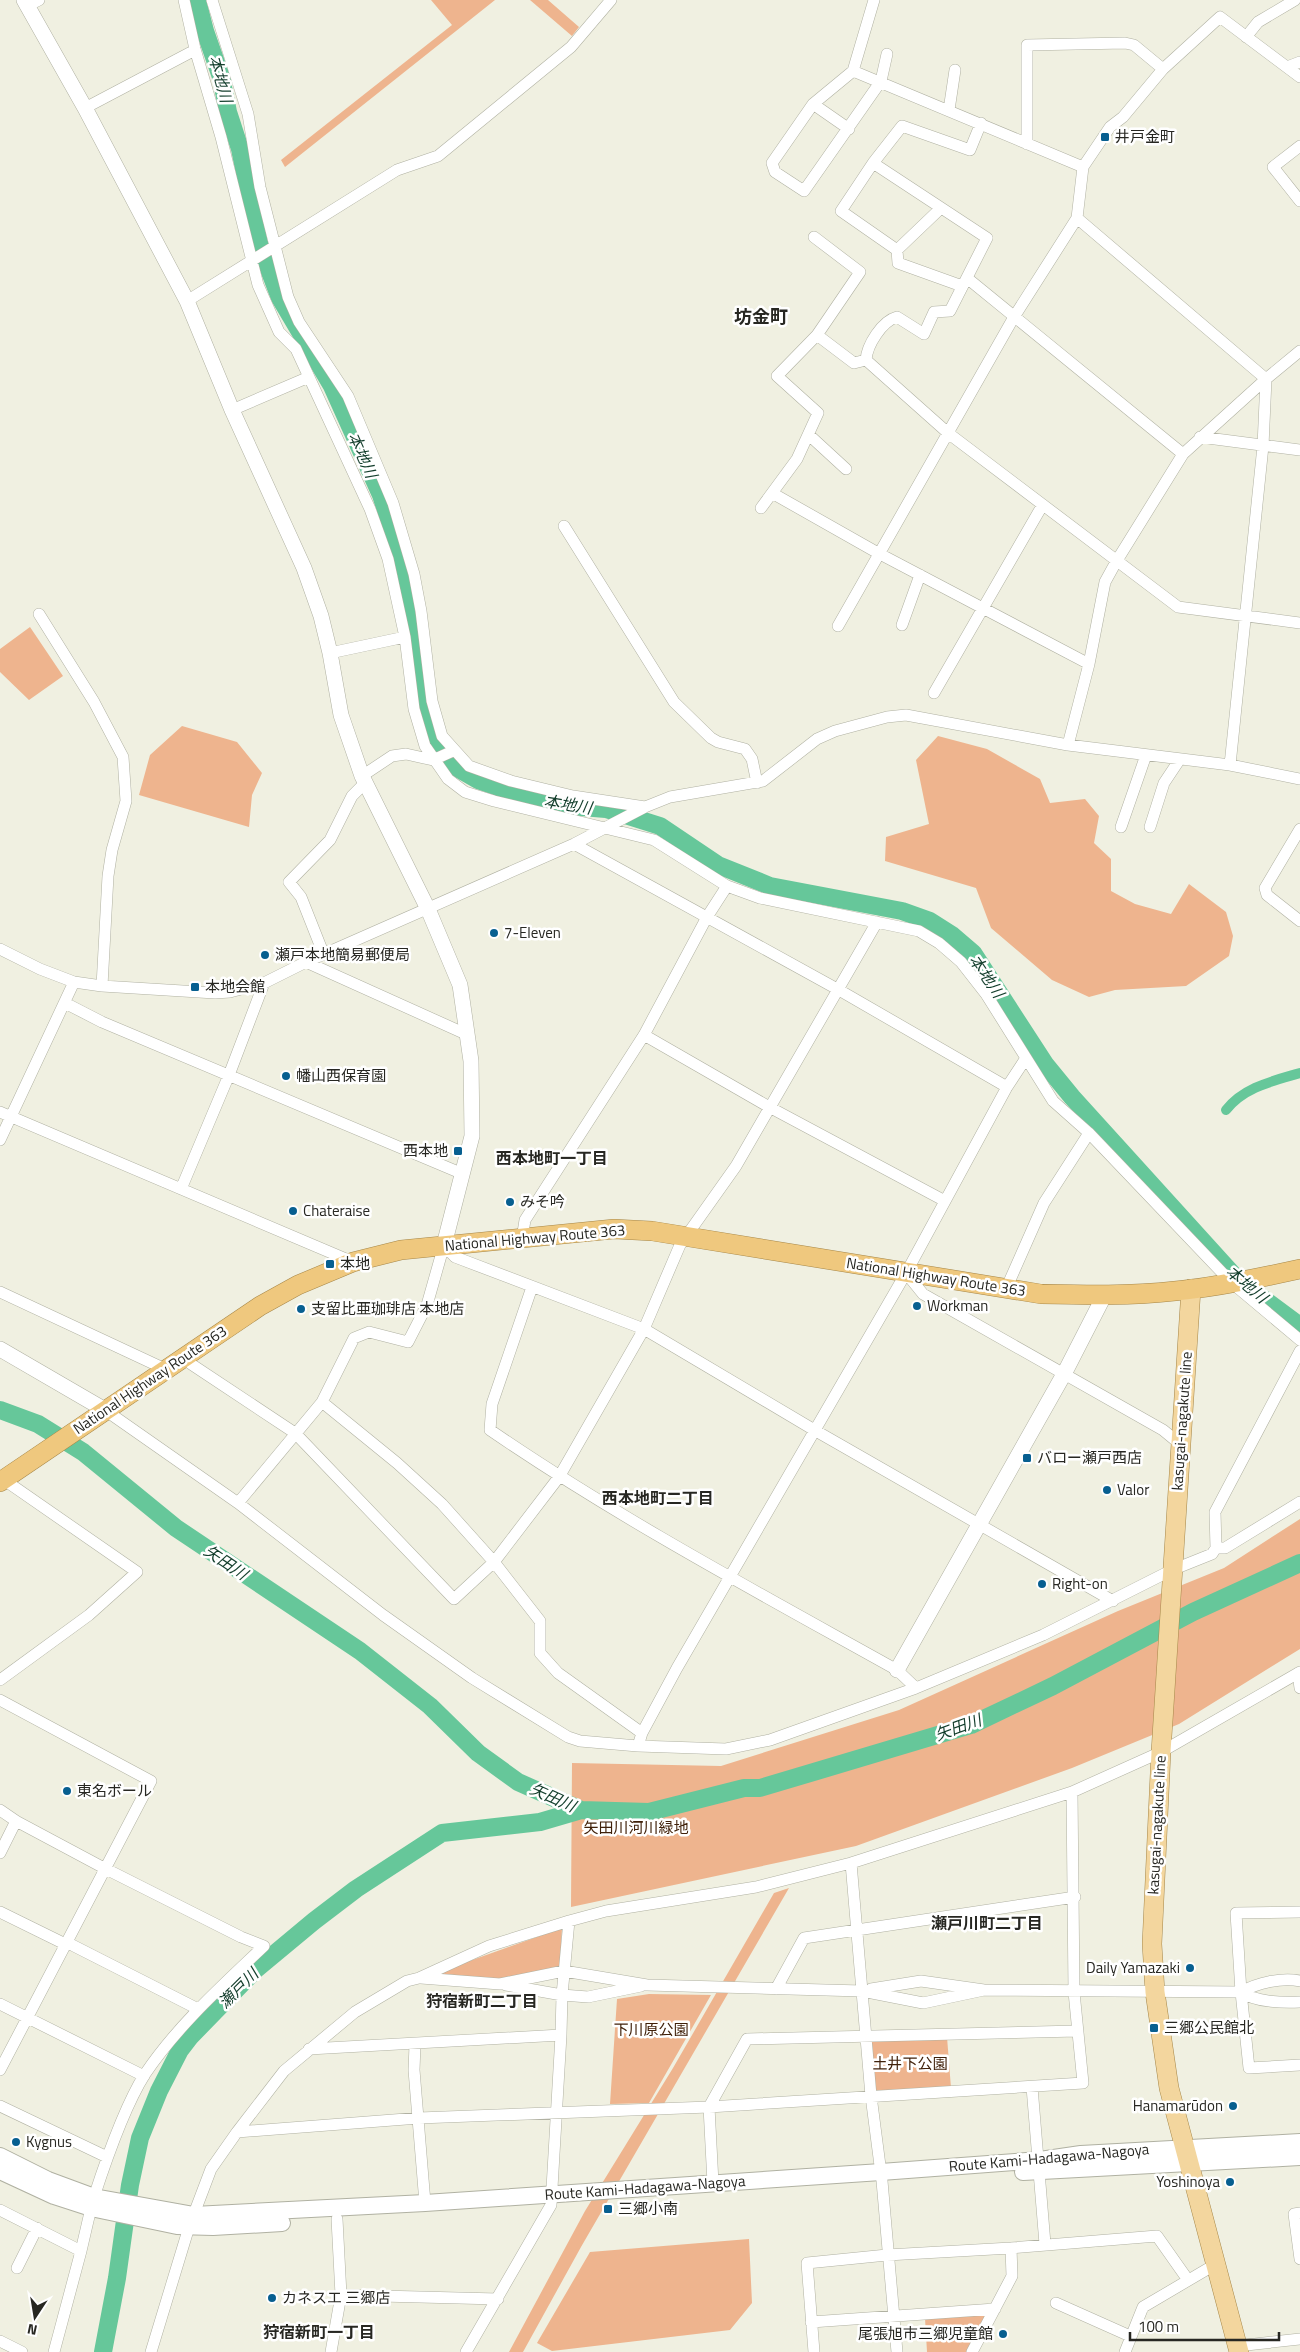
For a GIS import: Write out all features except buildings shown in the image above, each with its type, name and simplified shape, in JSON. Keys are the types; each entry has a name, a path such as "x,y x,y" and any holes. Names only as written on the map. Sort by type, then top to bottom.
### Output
{"highway":[{"name":"National Highway Route 363","path":"3,1479 260,1306 298,1285 353,1262 401,1250 614,1229 652,1231 1006,1289 1041,1294 1104,1296 1191,1289 1233,1283 1300,1269"}],"main road":[{"name":"kasugai-nagakute line","path":"1191,1289 1161,1750 1152,1944 1155,1992 1169,2088 1188,2154 1238,2349"},
{"name":"Route Kami-Hadagawa-Nagoya","path":"0,2171 54,2196 185,2221 337,2219 552,2200 1188,2154 1300,2142"},
{"name":"Route Kami-Hadagawa-Nagoya","path":"1188,2154 1300,2157"},
{"name":"Route Kami-Hadagawa-Nagoya","path":"0,2156 96,2204"},
{"name":"Route Kami-Hadagawa-Nagoya","path":"185,2221 425,2203 552,2200 712,2183 882,2176"}],"street":[{"path":"184,0 195,50 222,137 258,285 279,332 296,350 370,509 388,559 405,637 414,709 425,746 448,779 465,792 654,840 727,886 760,898 919,931 939,943 961,962 986,994 1054,1101 1089,1133 1233,1283 1300,1340"},
{"path":"212,0 248,114 260,188 288,297 299,322 348,396 393,503 414,574 421,611 432,701 442,736 469,766 510,781 573,796 645,807"},
{"path":"187,301 397,170 438,156 571,47 610,0"},
{"path":"874,0 853,71 813,104 772,162 775,172 804,191 881,81 887,54"},
{"path":"1246,37 1258,22 1295,0"},
{"path":"30,2 187,301 232,410 304,568 321,616 341,715 363,779 428,910 460,985 468,1035 473,1099 472,1136 427,1306 408,1342 369,1332 354,1338 322,1402 238,1503"},
{"path":"838,626 1014,317 1077,218 1083,167 1110,127 1123,117 1163,70 1220,17 1300,77"},
{"path":"1027,144 1027,45 1125,42 1134,45 1163,70"},
{"path":"85,108 195,50"},
{"path":"1287,67 1300,62"},
{"path":"949,110 956,70"},
{"path":"853,71 881,81 1083,167"},
{"path":"813,104 849,128"},
{"path":"898,250 840,211 873,163 902,126 970,150 981,123"},
{"path":"1300,146 1273,167 1300,201"},
{"path":"873,163 987,238 950,310 934,312 924,334 897,317 887,320 866,352 866,360 948,433 1116,562 1178,607 1300,623"},
{"path":"941,208 898,250 898,264 964,282 1014,317 1183,454"},
{"path":"1077,218 1266,379"},
{"path":"761,508 797,459 818,413 777,376 817,335 860,272 814,237"},
{"path":"817,335 854,363 866,360"},
{"path":"1068,745 1089,664 1105,582 1116,562 1183,454 1200,437 1300,351"},
{"path":"232,410 309,377"},
{"path":"1230,765 1263,446 1266,379"},
{"path":"809,435 846,469"},
{"path":"1200,437 1300,450"},
{"path":"772,493 878,553 1089,664"},
{"path":"934,693 1042,506"},
{"path":"564,526 674,702 711,738 722,744 745,749 752,759 757,783"},
{"path":"902,625 920,575"},
{"path":"39,614 94,702 123,757 126,801 112,850 108,876 102,986"},
{"path":"330,653 405,637"},
{"path":"0,949 40,969 74,982 102,986 215,993 230,992 264,983 306,962 428,910 574,844 645,807 670,797 763,781 818,739 852,725 887,717 906,715 1068,745 1230,765 1300,778"},
{"path":"324,955 301,896 289,882 330,840 352,796 363,779 392,756 406,754 433,760 453,750"},
{"path":"1121,827 1146,755"},
{"path":"1150,827 1164,783 1180,759"},
{"path":"1300,830 1265,888 1267,894 1300,921"},
{"path":"574,844 839,990 1007,1087"},
{"path":"522,1239 525,1220 644,1035 708,917 727,886"},
{"path":"184,1357 191,1364 295,1433 454,1600 494,1562 559,1477 644,1329 680,1245 736,1166 877,922"},
{"path":"306,962 468,1035"},
{"path":"0,1140 5,1114 65,1004 74,982"},
{"path":"180,1189 229,1076 264,983"},
{"path":"65,1004 102,1022 463,1174"},
{"path":"644,1035 771,1108 945,1201"},
{"path":"638,1746 642,1733 906,1273 1007,1087 1026,1058"},
{"path":"5,1114 353,1262"},
{"path":"1006,1289 1044,1204 1089,1133"},
{"path":"444,1245 455,1257 644,1329 816,1431 1114,1601"},
{"path":"906,1273 923,1294 1163,1430 1180,1444"},
{"path":"532,1287 492,1404 490,1430 559,1477 730,1577 897,1670 916,1688"},
{"path":"0,1292 165,1369"},
{"path":"897,1670 1064,1374 1104,1296"},
{"path":"0,1349 102,1412 238,1503 383,1615 472,1678 568,1737 638,1746 726,1749 770,1740 916,1688 1043,1635 1212,1554 1216,1548 1215,1512 1300,1351"},
{"path":"322,1402 397,1463 442,1504 494,1562 540,1621 540,1653 558,1673 642,1733"},
{"path":"0,1680 89,1615 137,1572 3,1479"},
{"path":"1216,1548 1225,1548 1300,1502"},
{"path":"151,2352 185,2221 211,2169 284,2071 355,2012 407,1981 419,1978 489,1946 569,1921 606,1911 756,1887 851,1863 1072,1792 1161,1750 1299,1673 1300,1688"},
{"path":"0,1700 151,1781 0,2070"},
{"path":"237,2132 419,2118 556,2111 709,2107 1083,2084 1074,1992 1072,1792"},
{"path":"0,1810 16,1821 104,1868 241,1937 264,1946 198,2009 144,2076 107,2157 96,2204 54,2352"},
{"path":"0,1853 16,1821"},
{"path":"851,1863 871,2096 882,2176 892,2315 897,2352"},
{"path":"776,1989 804,1938 1074,1896"},
{"path":"0,1912 65,1944 72,1945 198,2009"},
{"path":"1300,1912 1236,1913 1241,1992 1249,2068 1300,2065"},
{"path":"466,2352 498,2299 552,2200 562,2035 562,1994 569,1921"},
{"path":"500,1984 564,1971 647,1985 862,1991 923,2002 984,1990"},
{"path":"419,1978 500,1984 588,1997 647,1985"},
{"path":"862,1991 921,1981 984,1990 1241,1992 1252,1986 1292,1979 1300,1981"},
{"path":"1241,1992 1248,1997 1300,2002"},
{"path":"0,2004 28,2016 144,2076"},
{"path":"712,2183 709,2107 747,2039 1077,2030"},
{"path":"308,2050 562,2035"},
{"path":"415,2045 414,2070 425,2203"},
{"path":"1032,2087 1040,2165 1045,2244"},
{"path":"0,2106 107,2157"},
{"path":"0,2210 82,2251"},
{"path":"1300,2213 1294,2214 1300,2258"},
{"path":"331,2352 341,2295 337,2219"},
{"path":"17,2268 36,2228"},
{"path":"814,2352 807,2263 887,2255 1011,2248 1157,2236 1188,2280"},
{"path":"972,2352 1012,2276 1011,2248"},
{"path":"1125,2352 1143,2307 1216,2264"},
{"path":"341,2295 498,2299"},
{"path":"1056,2303 1130,2336"},
{"path":"811,2322 995,2309"},
{"path":"1238,2349 1300,2339"},
{"path":"0,2341 22,2352"}],"green space":[{"path":"431,0 495,0 285,167 281,160 452,25"},
{"path":"530,0 548,0 579,27 572,36"},
{"path":"30,627 63,676 29,700 0,672 0,649"},
{"path":"182,726 237,742 262,773 252,795 249,827 139,795 150,755"},
{"path":"938,736 987,749 1040,779 1050,803 1085,799 1099,816 1094,843 1111,859 1111,891 1135,904 1171,914 1189,884 1226,912 1233,936 1229,956 1186,986 1115,990 1089,997 1052,980 991,928 976,888 885,861 886,837 929,824 916,760"},
{"name":"矢田川河川緑地","path":"1300,1519 1300,1649 1179,1724 1072,1768 856,1846 571,1907 572,1763 721,1766 899,1710 1118,1611 1224,1568"},
{"path":"789,1888 581,2247 523,2352 509,2352 585,2211 673,2068 774,1893"},
{"path":"562,1928 560,1966 500,1980 436,1973"},
{"name":"下川原公園","path":"649,1994 711,1995 649,2103 610,2104 617,1999"},
{"name":"土井下公園","path":"947,2037 951,2088 875,2091 870,2039"},
{"path":"749,2239 752,2303 730,2330 552,2351 537,2343 590,2252"},
{"path":"988,2314 969,2352 927,2352 925,2318"}],"waterway":[{"name":"本地川","path":"197,0 205,31 221,77 228,112 240,149 259,243 280,298 332,386 381,495 406,573 422,695 437,750 457,768 478,780 520,795 569,806 606,809 660,826 718,865 770,886 902,911 930,921 952,935 973,953 1045,1064 1072,1097 1237,1279 1300,1326"},
{"path":"1226,1110 1233,1102 1250,1090 1300,1073"},
{"name":"矢田川","path":"0,1410 38,1424 83,1452 176,1528 360,1651 430,1706 478,1753 518,1782 581,1810 649,1812 744,1788 760,1788 971,1725 1053,1686 1193,1612 1300,1563"},
{"name":"瀬戸川","path":"103,2352 117,2278 130,2185 140,2138 159,2091 180,2050 190,2037 255,1970 314,1921 356,1889 442,1833 540,1822 581,1810"}],"place":[{"name":"井戸金町","path":"1105,137"},
{"name":"7-Eleven","path":"494,933"},
{"name":"瀬戸本地簡易郵便局","path":"265,955"},
{"name":"本地会館","path":"195,987"},
{"name":"幡山西保育園","path":"286,1076"},
{"name":"西本地","path":"458,1151"},
{"name":"みそ吟","path":"510,1202"},
{"name":"Chateraise","path":"293,1211"},
{"name":"本地","path":"330,1264"},
{"name":"Workman","path":"917,1306"},
{"name":"支留比亜珈琲店 本地店","path":"301,1309"},
{"name":"バロー瀬戸西店","path":"1027,1458"},
{"name":"Valor","path":"1107,1490"},
{"name":"Right-on","path":"1042,1584"},
{"name":"東名ボール","path":"67,1791"},
{"name":"Daily Yamazaki","path":"1190,1968"},
{"name":"三郷公民館北","path":"1154,2028"},
{"name":"Hanamarūdon","path":"1233,2106"},
{"name":"Kygnus","path":"16,2142"},
{"name":"Yoshinoya","path":"1230,2182"},
{"name":"三郷小南","path":"608,2209"},
{"name":"カネスエ 三郷店","path":"272,2298"},
{"name":"尾張旭市三郷児童館","path":"1003,2334"}],"district":[{"name":"坊金町","path":"761,317"},
{"name":"西本地町一丁目","path":"552,1158"},
{"name":"西本地町二丁目","path":"658,1498"},
{"name":"瀬戸川町二丁目","path":"987,1923"},
{"name":"狩宿新町二丁目","path":"482,2001"},
{"name":"狩宿新町一丁目","path":"319,2332"}]}
